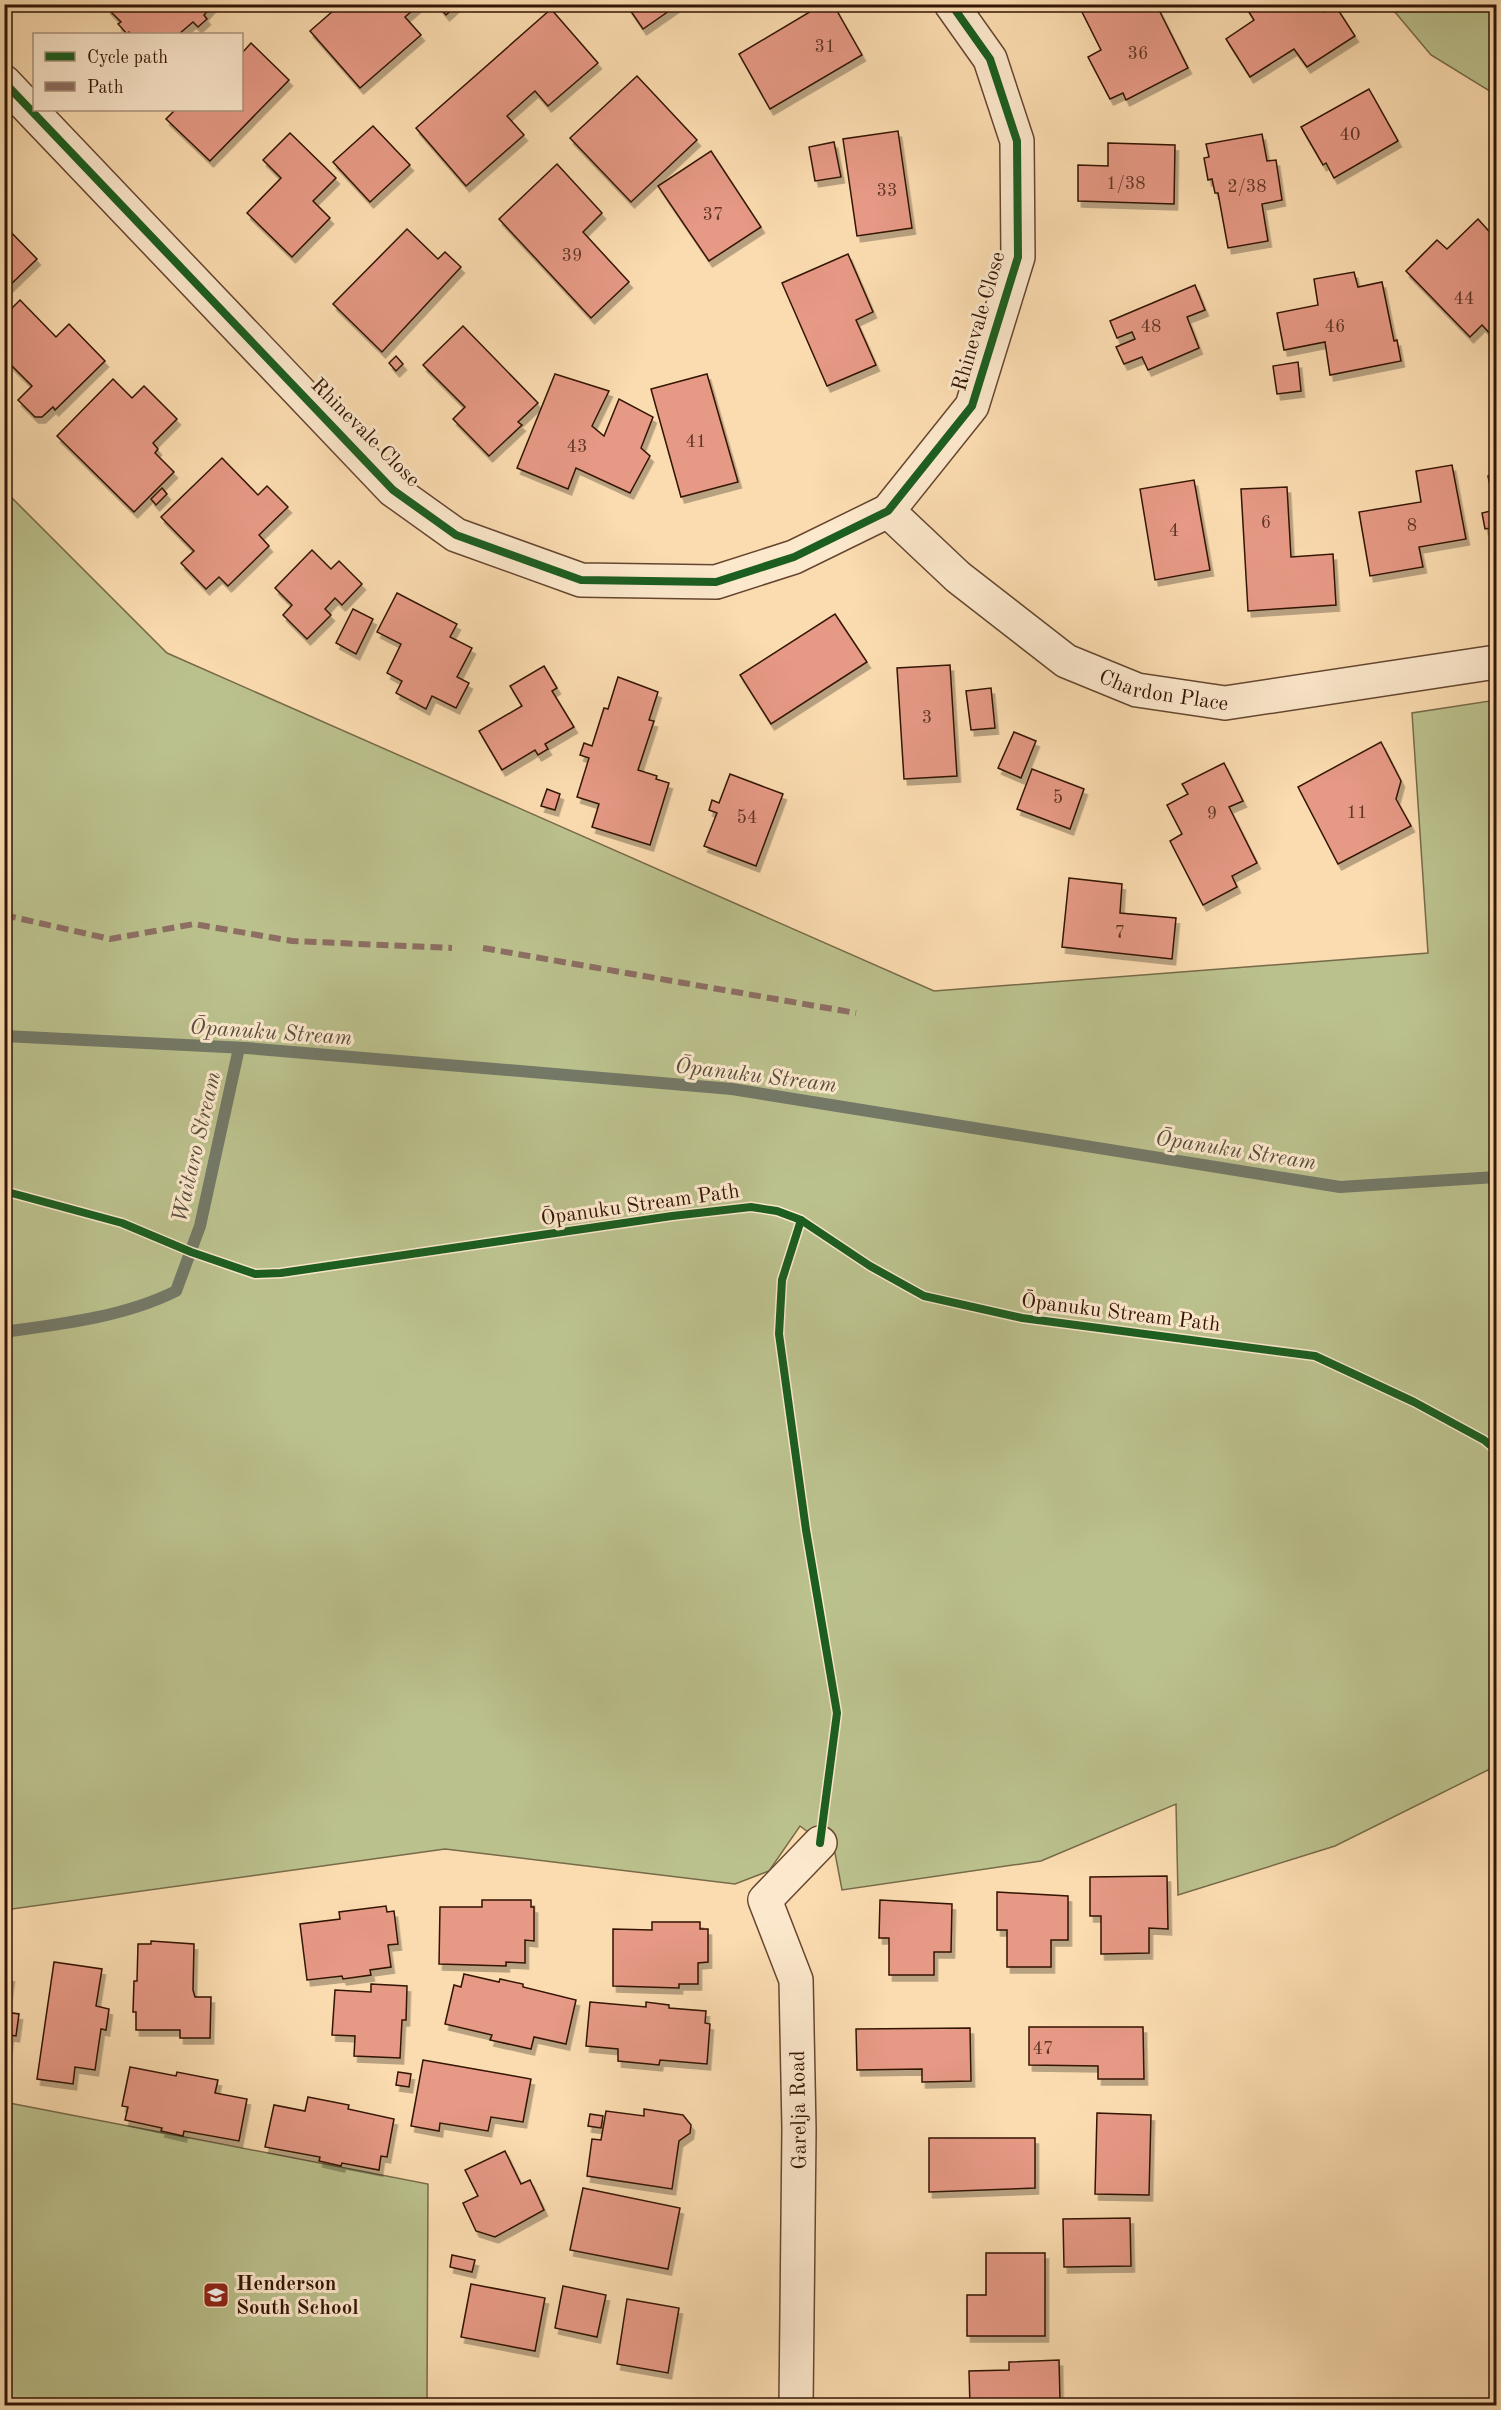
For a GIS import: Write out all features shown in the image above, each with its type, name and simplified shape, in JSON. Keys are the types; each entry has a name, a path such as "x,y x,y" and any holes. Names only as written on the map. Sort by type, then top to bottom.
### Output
{"street":[{"name":"Rhinevale Close","path":"4,82 393,490 456,535 581,580 716,582 794,557 888,511 972,406 1018,257 1017,141 990,59 951,4"},
{"name":"Chardon Place","path":"888,511 958,577 1066,661 1137,690 1225,703 1497,662"},
{"name":"Garelja Road","path":"796,2406 799,2129 796,1980 765,1900 820,1843"}],"green space":[{"path":"1389,5 1496,5 1496,95 1431,55"},
{"path":"4,490 167,653 934,991 1428,953 1412,713 1496,700 1496,1766 1335,1846 1178,1895 1176,1804 1041,1861 842,1890 835,1853 800,1826 769,1871 735,1884 445,1849 5,1910"},
{"name":"Henderson South School","path":"4,2102 428,2184 427,2405 5,2405"}],"building":[{"path":"110,4 214,4 204,15 207,19 198,27 193,22 180,33 126,33 118,24 121,22 107,8"},
{"path":"341,4 420,4 405,17 421,35 360,88 310,31"},
{"path":"437,4 458,4 446,15"},
{"path":"626,4 679,4 643,29"},
{"path":"823,4 833,4 862,55 770,109 739,54"},
{"path":"1087,4 1156,4 1188,68 1126,100 1123,93 1110,99 1088,57 1101,50 1080,8"},
{"path":"1244,4 1319,4 1324,12 1335,5 1355,36 1307,67 1294,49 1250,77 1226,39 1254,20"},
{"path":"551,9 598,63 548,106 535,91 507,116 524,135 466,186 416,128"},
{"path":"251,43 289,80 210,161 166,119 174,111 243,111 243,52"},
{"path":"637,76 697,140 631,202 570,138"},
{"path":"1369,89 1398,141 1334,178 1326,163 1323,165 1301,127"},
{"path":"373,126 410,165 370,202 333,162"},
{"path":"898,131 912,228 857,236 843,139"},
{"path":"290,133 336,178 313,201 330,218 292,257 247,213 281,178 263,160"},
{"path":"1262,134 1267,161 1276,160 1282,200 1262,204 1268,241 1228,248 1218,193 1215,193 1212,179 1208,180 1204,158 1209,157 1206,144"},
{"path":"834,142 841,177 815,181 809,147"},
{"path":"1108,143 1175,145 1174,204 1078,201 1078,165 1108,166"},
{"path":"711,151 761,227 709,261 658,186"},
{"path":"557,164 602,213 583,232 629,282 591,318 499,219"},
{"path":"1478,219 1496,239 1496,340 1482,325 1470,337 1406,271 1437,240 1447,249"},
{"path":"4,225 37,259 4,291"},
{"path":"407,229 438,259 445,252 461,267 382,352 333,304"},
{"path":"848,254 873,312 856,320 876,365 827,386 782,283"},
{"path":"1354,272 1358,287 1382,282 1394,341 1397,340 1401,361 1330,375 1325,342 1284,350 1277,313 1318,305 1314,279"},
{"path":"1195,285 1205,310 1187,317 1199,348 1148,370 1142,357 1124,364 1116,347 1135,339 1132,332 1117,338 1110,321"},
{"path":"20,300 56,337 69,324 105,361 55,410 53,407 42,417 35,417 18,400 32,386 4,358 4,316"},
{"path":"463,326 538,403 518,422 522,425 489,456 453,419 465,407 423,365"},
{"path":"396,356 403,364 396,371 389,363"},
{"path":"1298,362 1301,391 1277,394 1273,366"},
{"path":"555,374 609,391 592,426 604,436 619,399 653,417 641,448 650,456 630,493 576,468 568,489 517,468"},
{"path":"707,374 738,482 681,497 651,389"},
{"path":"113,379 132,398 144,386 177,419 153,443 158,449 155,453 174,472 134,512 57,436"},
{"path":"222,458 258,495 267,486 288,507 259,535 269,546 228,586 219,577 206,589 181,563 194,551 161,517"},
{"path":"1452,465 1466,539 1419,547 1423,567 1370,576 1359,512 1421,502 1416,471"},
{"path":"1496,474 1496,527 1485,529 1482,513 1495,510 1488,476"},
{"path":"1194,480 1210,570 1155,580 1140,489"},
{"path":"1287,487 1291,557 1333,554 1336,605 1248,611 1241,489"},
{"path":"162,488 167,494 156,505 151,499"},
{"path":"312,550 331,569 339,561 362,584 342,605 335,598 325,609 331,615 307,639 283,615 292,605 275,588"},
{"path":"397,593 457,624 450,637 472,648 457,677 469,683 456,708 432,696 426,709 396,693 402,681 387,673 401,644 377,632"},
{"path":"353,609 373,619 356,654 336,643"},
{"path":"835,614 867,662 771,724 740,675"},
{"path":"950,665 957,776 904,779 897,668"},
{"path":"544,666 557,688 552,691 574,727 545,744 548,749 538,755 535,750 502,770 479,731 522,706 510,686"},
{"path":"618,677 658,692 649,720 654,721 638,770 657,776 656,779 669,783 650,845 592,827 599,804 577,797 589,758 580,755 584,743 592,746 604,708 608,709"},
{"path":"991,688 995,728 971,730 966,691"},
{"path":"1014,732 1036,741 1021,778 998,768"},
{"path":"1381,742 1401,781 1396,799 1411,826 1338,864 1298,787"},
{"path":"1224,763 1243,801 1229,807 1257,863 1232,876 1237,887 1203,905 1170,841 1182,834 1167,805 1188,794 1182,784"},
{"path":"1032,769 1084,789 1070,829 1017,809"},
{"path":"730,774 783,794 756,866 704,846 717,813 709,810 712,800 719,803"},
{"path":"547,789 560,794 555,810 541,806"},
{"path":"1069,878 1122,884 1120,913 1176,918 1172,959 1062,947"},
{"path":"1167,1876 1168,1929 1149,1928 1149,1953 1101,1954 1101,1916 1090,1916 1090,1877"},
{"path":"997,1892 1068,1896 1068,1940 1051,1940 1051,1967 1007,1967 1007,1930 997,1930"},
{"path":"482,1900 531,1900 531,1907 534,1907 534,1941 525,1940 525,1963 506,1962 506,1966 439,1964 440,1907 482,1907"},
{"path":"880,1900 952,1904 951,1952 934,1952 934,1975 889,1975 889,1938 879,1938"},
{"path":"386,1906 387,1912 394,1911 398,1944 388,1945 391,1967 370,1970 371,1975 343,1979 342,1976 307,1980 300,1924 340,1919 339,1912"},
{"path":"652,1922 700,1922 700,1929 708,1929 708,1962 698,1963 698,1984 679,1984 679,1988 613,1986 613,1929 652,1930"},
{"path":"151,1941 194,1944 193,1990 195,1997 211,1997 210,2038 180,2038 180,2030 136,2030 136,2012 133,2012 138,1944 151,1944"},
{"path":"54,1962 102,1969 96,2006 109,2009 106,2030 101,2029 95,2070 75,2067 73,2084 37,2079"},
{"path":"464,1974 499,1982 500,1979 523,1984 523,1987 576,2000 566,2044 534,2037 531,2049 490,2040 492,2035 445,2024 454,1985 461,1987"},
{"path":"4,1975 11,1976 6,2012 19,2014 16,2036 10,2035 5,2075"},
{"path":"371,1984 407,1986 406,2020 402,2020 400,2058 354,2056 355,2036 332,2035 335,1990 371,1992"},
{"path":"590,2002 646,2007 646,2002 669,2005 669,2008 706,2011 705,2023 710,2024 707,2064 660,2060 659,2065 618,2061 618,2049 586,2046"},
{"path":"1029,2027 1143,2027 1144,2079 1098,2079 1098,2066 1029,2065"},
{"path":"970,2028 971,2081 922,2082 922,2069 857,2070 856,2029"},
{"path":"423,2060 531,2079 523,2122 491,2117 488,2131 440,2123 439,2131 411,2126"},
{"path":"130,2067 176,2076 177,2072 218,2080 215,2093 247,2099 239,2141 184,2131 183,2136 161,2131 162,2128 125,2120 128,2107 122,2106"},
{"path":"398,2072 411,2074 409,2087 396,2085"},
{"path":"308,2097 349,2105 348,2109 394,2119 387,2157 381,2156 379,2170 342,2163 341,2166 319,2161 320,2157 265,2147 274,2105 305,2111"},
{"path":"644,2109 683,2115 691,2125 690,2133 679,2141 672,2189 587,2176 592,2139 601,2140 606,2111 644,2116"},
{"path":"1097,2113 1151,2115 1149,2195 1095,2194"},
{"path":"590,2114 603,2116 601,2128 588,2126"},
{"path":"929,2138 1035,2138 1035,2188 929,2192"},
{"path":"505,2151 521,2184 530,2180 544,2210 495,2237 476,2231 463,2203 478,2196 465,2170"},
{"path":"583,2188 680,2208 668,2269 570,2250"},
{"path":"1130,2218 1131,2266 1064,2267 1063,2219"},
{"path":"986,2253 1045,2253 1045,2336 967,2336 967,2295 986,2295"},
{"path":"452,2255 475,2260 472,2272 450,2267"},
{"path":"471,2284 545,2298 535,2351 461,2337"},
{"path":"563,2286 606,2295 597,2337 555,2328"},
{"path":"627,2299 679,2308 668,2373 617,2364"},
{"path":"1059,2360 1060,2400 1051,2399 1051,2406 970,2406 969,2371 1009,2370 1009,2362"}],"waterway":[{"name":"Ōpanuku Stream","path":"4,1036 246,1048 732,1089 1340,1187 1496,1177"},
{"name":"Waitaro Stream","path":"4,1332 114,1313 176,1291 200,1226 239,1048"}],"marked path":[{"path":"4,915 110,939 194,924 292,941 452,948"},
{"path":"483,948 856,1013"}],"cycle path":[{"path":"4,82 393,490 456,535 581,580 716,582 794,557 888,511 972,406 1018,257 1017,141 990,59 951,4"},
{"name":"Ōpanuku Stream Path","path":"4,1191 122,1223 191,1252 255,1274 281,1273 672,1216 751,1207 777,1211 801,1220 870,1266 924,1296 1022,1318 1315,1356 1414,1402 1484,1440 1496,1450"},
{"path":"801,1220 782,1280 779,1334 806,1530 837,1713 820,1843"}],"place":[{"name":"Henderson South School","path":"216,2295"}]}
